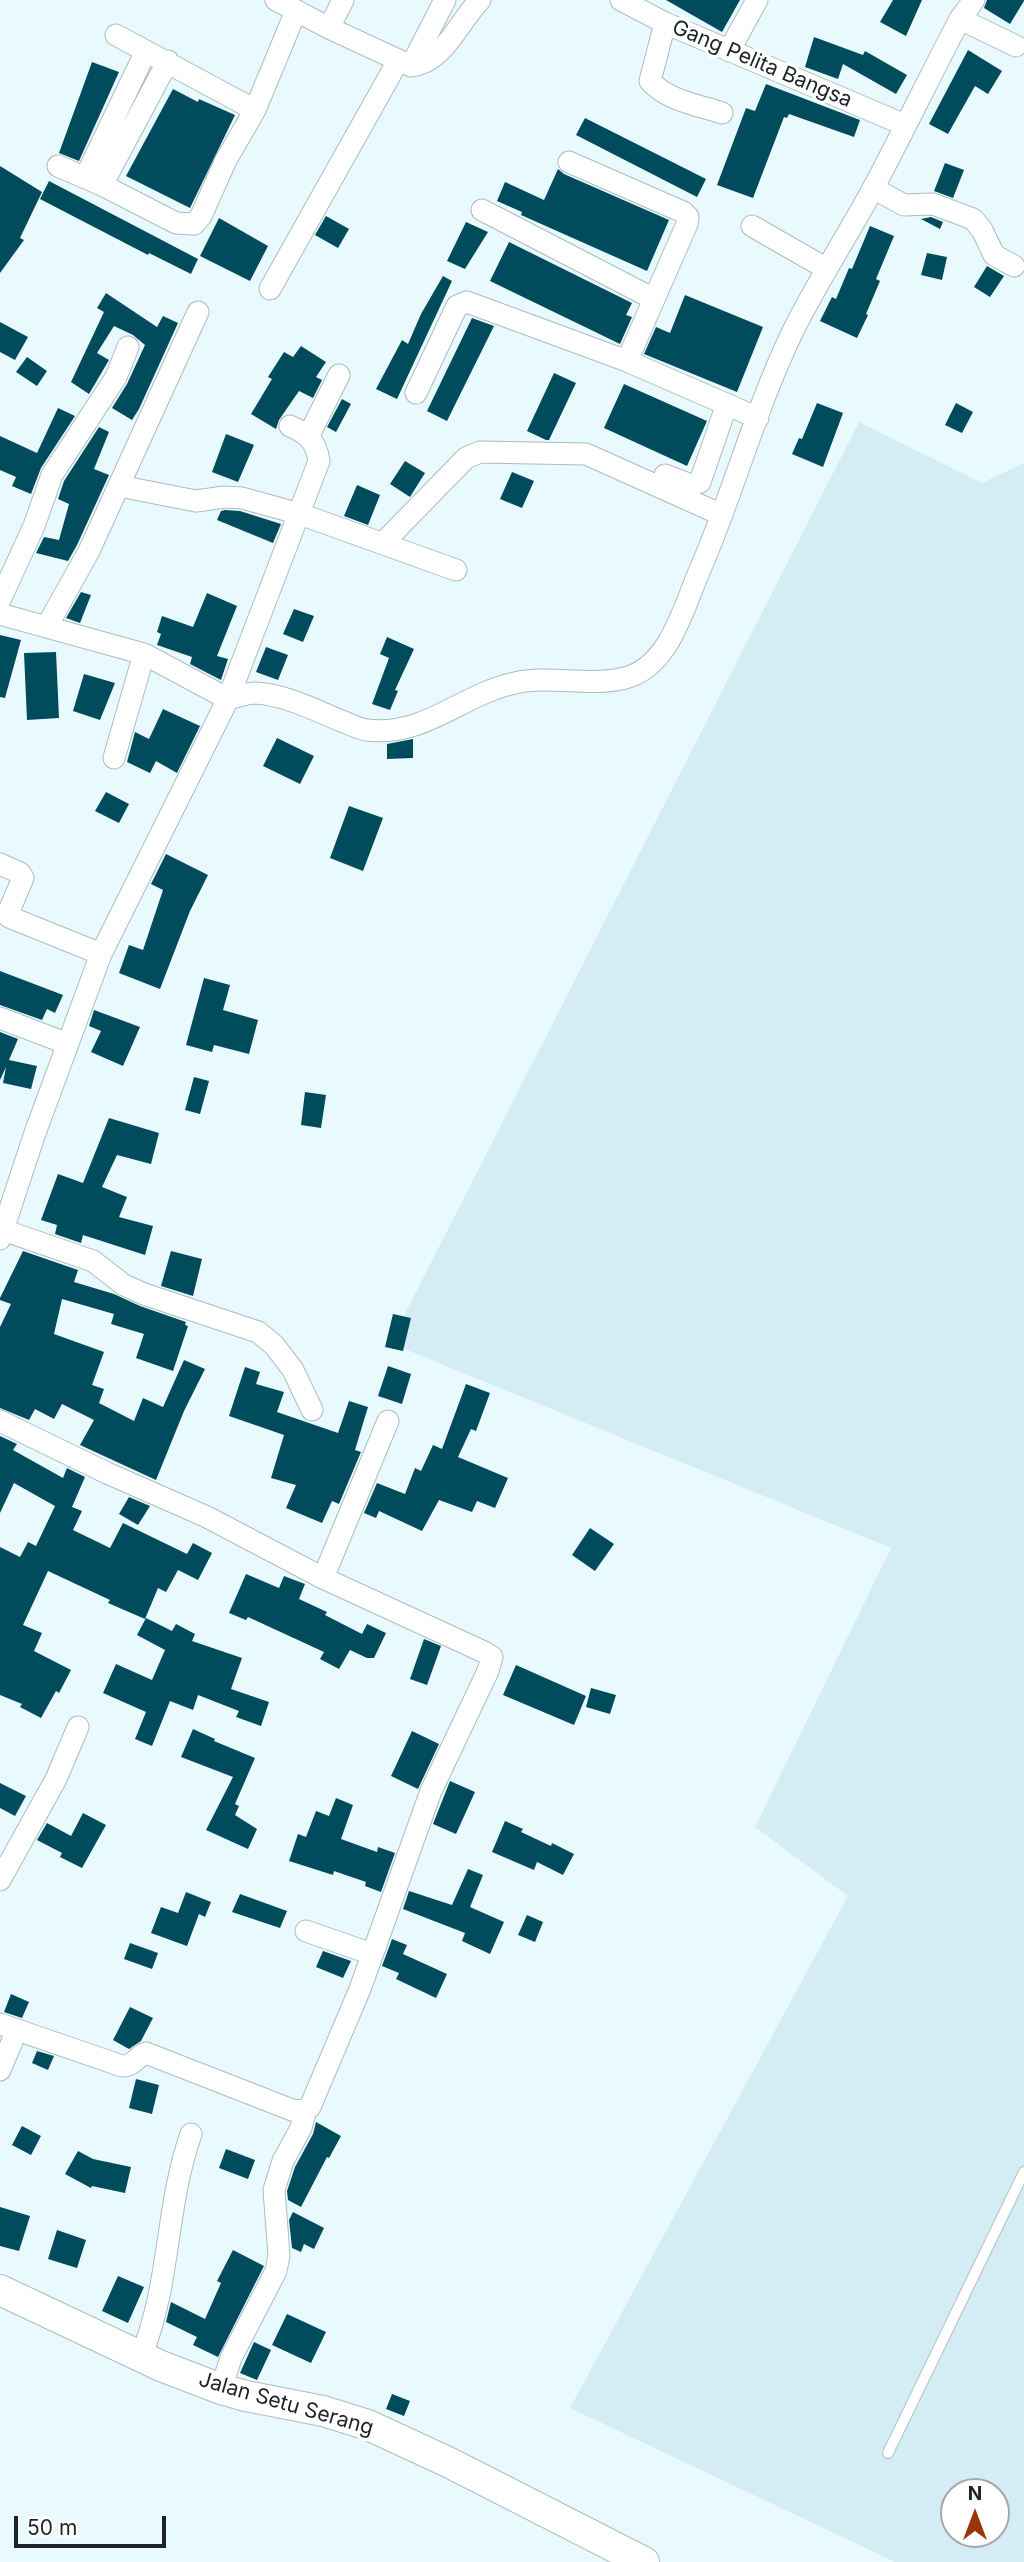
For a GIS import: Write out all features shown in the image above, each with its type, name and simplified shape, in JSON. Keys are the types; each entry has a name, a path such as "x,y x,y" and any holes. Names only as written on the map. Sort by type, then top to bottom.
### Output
{"street":[{"path":"276,0 329,29 405,63 419,65 434,57 480,0"},
{"path":"329,29 343,0"},
{"path":"270,289 445,0"},
{"name":"Gang Pelita Bangsa","path":"621,0 665,23 905,125"},
{"path":"729,51 757,0"},
{"path":"0,614 144,654 228,699 253,693 272,696 292,701 365,730 422,724 496,688 516,682 601,681 625,678 644,671 659,657 673,631 722,515 792,334 873,188 960,19 974,0"},
{"path":"58,166 176,222 194,223 201,216 226,160 255,110 296,11"},
{"path":"960,19 1016,46"},
{"path":"665,23 650,81 658,90 674,98 722,113"},
{"path":"116,34 255,110"},
{"path":"94,181 146,51"},
{"path":"94,181 168,61"},
{"path":"569,162 683,212 688,217 627,361"},
{"path":"873,188 904,205 933,204 973,219 982,230 994,255 1014,266"},
{"path":"482,210 654,299"},
{"path":"752,226 827,269"},
{"path":"416,393 457,306 467,302 627,361 758,418"},
{"path":"47,626 89,551 198,312"},
{"path":"0,600 34,526 52,475 116,377 128,347"},
{"path":"312,1410 293,1370 274,1345 258,1332 144,1294 124,1285 93,1261 1,1234 101,954 228,699 300,514 318,461 317,449 299,430 339,375"},
{"path":"643,478 646,472 650,471 691,485 700,482 727,404"},
{"path":"383,543 466,458 480,452 586,454 722,515"},
{"path":"119,486 196,501 224,497 242,498 300,514 456,570"},
{"path":"114,758 144,654"},
{"path":"0,864 20,873 23,878 9,917 101,954"},
{"path":"0,1017 68,1044"},
{"path":"0,1420 107,1473 207,1517 323,1578 492,1657 488,1671 431,1791 360,1989 310,2107 292,2110 146,2053 130,2065 122,2066 8,2027 0,2070"},
{"path":"323,1578 388,1421"},
{"path":"0,1880 56,1779 78,1727"},
{"path":"306,1931 372,1954"},
{"path":"221,2389 231,2358 276,2272 279,2255 274,2190 283,2161 301,2127 306,2109"},
{"path":"141,2356 159,2302 181,2162 191,2134"},
{"name":"Jalan Setu Serang","path":"0,2290 141,2356 221,2389 323,2411 368,2425 450,2463 644,2562"}],"lane":[{"path":"888,2453 1024,2172"}],"shaded area":[{"path":"859,422 982,483 1024,463 1024,2562 895,2562 570,2408 848,1896 755,1827 891,1548 390,1343"}],"building":[{"path":"666,0 740,0 722,32"},
{"path":"893,0 922,0 906,36 880,22"},
{"path":"987,0 1024,1 1010,24 984,8"},
{"path":"814,37 863,55 865,51 907,75 896,94 843,64 838,79 805,67"},
{"path":"968,50 1002,71 988,94 975,86 948,134 929,124"},
{"path":"92,62 119,72 79,161 59,153"},
{"path":"766,84 860,120 854,137 789,114 787,118 784,117 753,198 717,185 746,108 755,111"},
{"path":"173,89 198,102 199,99 235,115 190,208 126,176"},
{"path":"585,118 706,179 697,197 576,135"},
{"path":"945,163 964,170 953,198 934,191"},
{"path":"0,166 42,192 20,238 24,240 0,273"},
{"path":"558,169 669,220 647,271 521,215 522,212 497,201 505,182 544,200"},
{"path":"49,181 198,259 191,274 149,253 148,255 40,199"},
{"path":"326,216 349,229 338,248 315,235"},
{"path":"931,217 943,222 940,229 921,219"},
{"path":"219,218 268,246 250,281 200,256"},
{"path":"466,222 488,232 465,269 447,261"},
{"path":"870,226 894,236 876,279 880,281 866,314 868,315 857,338 820,321 832,297 836,299 849,268 852,269"},
{"path":"509,242 632,303 626,315 632,317 620,344 490,281"},
{"path":"927,253 947,257 942,280 921,275"},
{"path":"987,266 1004,276 990,297 974,287"},
{"path":"443,276 452,281 397,399 376,389 402,340 408,344 421,314"},
{"path":"106,293 157,327 163,316 178,323 132,420 112,408 127,384 145,345 133,335 114,326 97,353 109,360 89,394 71,382 104,312 97,308"},
{"path":"685,295 763,327 737,392 644,354 656,327 670,333"},
{"path":"472,318 494,326 447,421 427,411"},
{"path":"0,322 28,337 15,360 0,352"},
{"path":"301,346 326,362 316,377 322,380 313,398 299,391 276,429 251,414 272,379 268,377 284,352 293,357"},
{"path":"27,357 47,371 37,386 16,372"},
{"path":"554,373 576,383 549,440 546,440 527,431"},
{"path":"624,384 707,421 687,466 604,428"},
{"path":"342,399 351,404 336,432 327,427"},
{"path":"817,403 843,413 823,467 792,454 799,438 802,439"},
{"path":"956,403 973,412 962,433 945,425"},
{"path":"58,408 75,416 41,468 31,494 12,486 16,477 0,470 0,436 37,453"},
{"path":"99,427 109,432 94,469 109,475 77,545 68,561 36,553 44,537 59,540 69,504 58,499 64,481"},
{"path":"226,434 254,445 238,482 212,472"},
{"path":"405,461 425,473 410,497 390,484"},
{"path":"512,472 534,481 522,508 500,499"},
{"path":"357,485 380,495 368,525 344,516"},
{"path":"221,511 240,511 281,524 273,543 217,520"},
{"path":"81,592 91,595 80,623 66,618"},
{"path":"207,593 237,606 217,656 228,659 221,680 190,664 192,657 157,645 161,634 157,632 162,616 193,627"},
{"path":"294,609 314,616 303,642 283,634"},
{"path":"0,635 21,640 5,698 0,697"},
{"path":"387,637 414,649 395,690 398,691 390,710 372,704 389,658 380,654"},
{"path":"266,647 288,655 278,680 256,672"},
{"path":"56,652 59,718 27,720 24,653"},
{"path":"84,674 115,683 100,720 73,711"},
{"path":"163,709 200,726 177,773 156,761 150,773 127,762 135,732 149,739"},
{"path":"277,738 314,756 300,784 263,766"},
{"path":"413,739 413,758 387,759 387,744"},
{"path":"106,792 129,804 119,823 95,811"},
{"path":"349,806 383,818 363,871 330,858"},
{"path":"166,854 208,875 190,911 160,989 119,973 129,945 143,950 163,890 151,884"},
{"path":"0,971 63,995 55,1013 47,1009 42,1020 0,1005"},
{"path":"204,978 230,985 223,1010 258,1020 249,1054 214,1045 212,1052 186,1045"},
{"path":"94,1010 140,1027 123,1066 91,1052 101,1031 89,1026"},
{"path":"0,1032 18,1039 9,1060 37,1066 31,1089 3,1083 6,1067 0,1080"},
{"path":"194,1077 209,1081 200,1114 185,1110"},
{"path":"305,1092 326,1095 321,1128 301,1125"},
{"path":"109,1118 159,1133 151,1164 117,1155 102,1187 127,1197 119,1217 153,1226 145,1255 83,1235 81,1243 55,1234 57,1225 41,1220 58,1174 83,1183"},
{"path":"23,1251 78,1270 74,1282 114,1294 186,1322 185,1325 188,1326 173,1371 136,1358 144,1334 111,1324 114,1314 62,1299 54,1334 104,1352 92,1385 104,1389 99,1403 134,1421 143,1398 163,1407 184,1360 205,1369 184,1411 156,1480 80,1445 94,1420 62,1404 54,1419 35,1409 29,1420 0,1408 0,1327 11,1304 0,1298"},
{"path":"171,1251 202,1259 193,1296 161,1286"},
{"path":"393,1314 411,1318 403,1351 385,1347"},
{"path":"388,1366 411,1374 402,1404 378,1396"},
{"path":"245,1367 260,1372 256,1384 284,1392 277,1412 338,1433 349,1401 368,1407 355,1450 361,1452 339,1504 332,1501 322,1523 286,1508 296,1485 271,1478 284,1435 229,1416"},
{"path":"466,1384 490,1393 476,1431 471,1429 458,1457 508,1478 495,1508 477,1501 472,1512 439,1500 422,1531 379,1511 376,1518 364,1513 377,1483 405,1494 415,1468 421,1471 433,1445 442,1449"},
{"path":"0,1436 17,1444 13,1450 63,1478 67,1468 85,1477 72,1507 82,1511 73,1530 110,1548 123,1523 187,1554 193,1543 212,1553 198,1580 178,1570 166,1592 158,1588 145,1619 48,1571 23,1625 42,1633 34,1651 71,1670 41,1718 20,1707 22,1704 0,1695 0,1547 20,1557 28,1542 36,1546 55,1506 14,1483 0,1513"},
{"path":"129,1497 150,1506 138,1525 119,1514"},
{"path":"590,1528 614,1544 595,1571 572,1555"},
{"path":"246,1574 279,1588 284,1576 305,1584 299,1599 327,1612 325,1615 362,1634 367,1624 386,1633 374,1658 367,1658 350,1650 339,1669 320,1659 324,1652 248,1617 246,1620 229,1613"},
{"path":"146,1618 172,1631 176,1624 195,1634 192,1641 242,1658 231,1689 269,1702 261,1726 236,1717 239,1711 198,1695 193,1710 170,1701 152,1746 135,1739 146,1712 103,1693 116,1664 152,1680 165,1650 137,1635"},
{"path":"424,1639 441,1646 427,1685 410,1679"},
{"path":"516,1665 586,1696 574,1725 503,1695"},
{"path":"591,1688 616,1695 610,1714 586,1707"},
{"path":"193,1729 255,1758 235,1804 239,1806 235,1815 257,1829 248,1849 206,1830 233,1777 181,1757"},
{"path":"412,1731 439,1744 418,1789 391,1776"},
{"path":"450,1781 475,1792 456,1834 433,1824"},
{"path":"0,1783 26,1796 15,1816 0,1808"},
{"path":"336,1798 353,1805 341,1839 377,1852 378,1847 395,1853 381,1892 365,1886 366,1882 334,1871 333,1875 289,1861 298,1834 306,1837 316,1811 329,1816"},
{"path":"83,1813 106,1825 82,1868 60,1857 62,1853 37,1840 47,1823 71,1836"},
{"path":"505,1821 523,1829 521,1832 574,1854 563,1875 537,1862 534,1870 492,1852"},
{"path":"468,1869 483,1875 470,1907 504,1922 490,1954 462,1941 465,1933 403,1909 409,1891 452,1905"},
{"path":"186,1892 211,1902 205,1917 199,1914 187,1946 151,1933 161,1907 178,1913"},
{"path":"240,1894 287,1911 280,1928 232,1912"},
{"path":"527,1915 543,1922 535,1942 518,1935"},
{"path":"392,1939 407,1945 403,1954 447,1974 436,1998 396,1979 399,1973 382,1966"},
{"path":"130,1943 158,1953 152,1969 124,1959"},
{"path":"323,1951 351,1961 343,1978 316,1967"},
{"path":"11,1994 29,2002 22,2018 4,2012"},
{"path":"130,2007 153,2018 141,2041 129,2049 113,2040"},
{"path":"37,2051 54,2056 48,2070 32,2063"},
{"path":"136,2079 159,2085 152,2114 129,2108"},
{"path":"316,2122 341,2136 301,2207 288,2200 287,2191"},
{"path":"22,2126 41,2136 31,2155 12,2145"},
{"path":"226,2149 255,2160 248,2179 219,2168"},
{"path":"78,2151 93,2159 131,2167 125,2193 92,2186 91,2188 65,2174"},
{"path":"0,2207 30,2216 19,2251 0,2246"},
{"path":"293,2212 324,2228 314,2249 304,2244 301,2252 292,2248 289,2220"},
{"path":"57,2230 86,2240 77,2268 48,2259"},
{"path":"233,2250 264,2266 218,2357 193,2345 197,2337 166,2322 171,2302 205,2319 221,2283 217,2281"},
{"path":"118,2276 144,2287 128,2323 102,2311"},
{"path":"287,2314 326,2332 311,2363 272,2345"},
{"path":"254,2342 271,2350 257,2380 240,2373"},
{"path":"392,2394 410,2401 404,2416 386,2409"}]}
